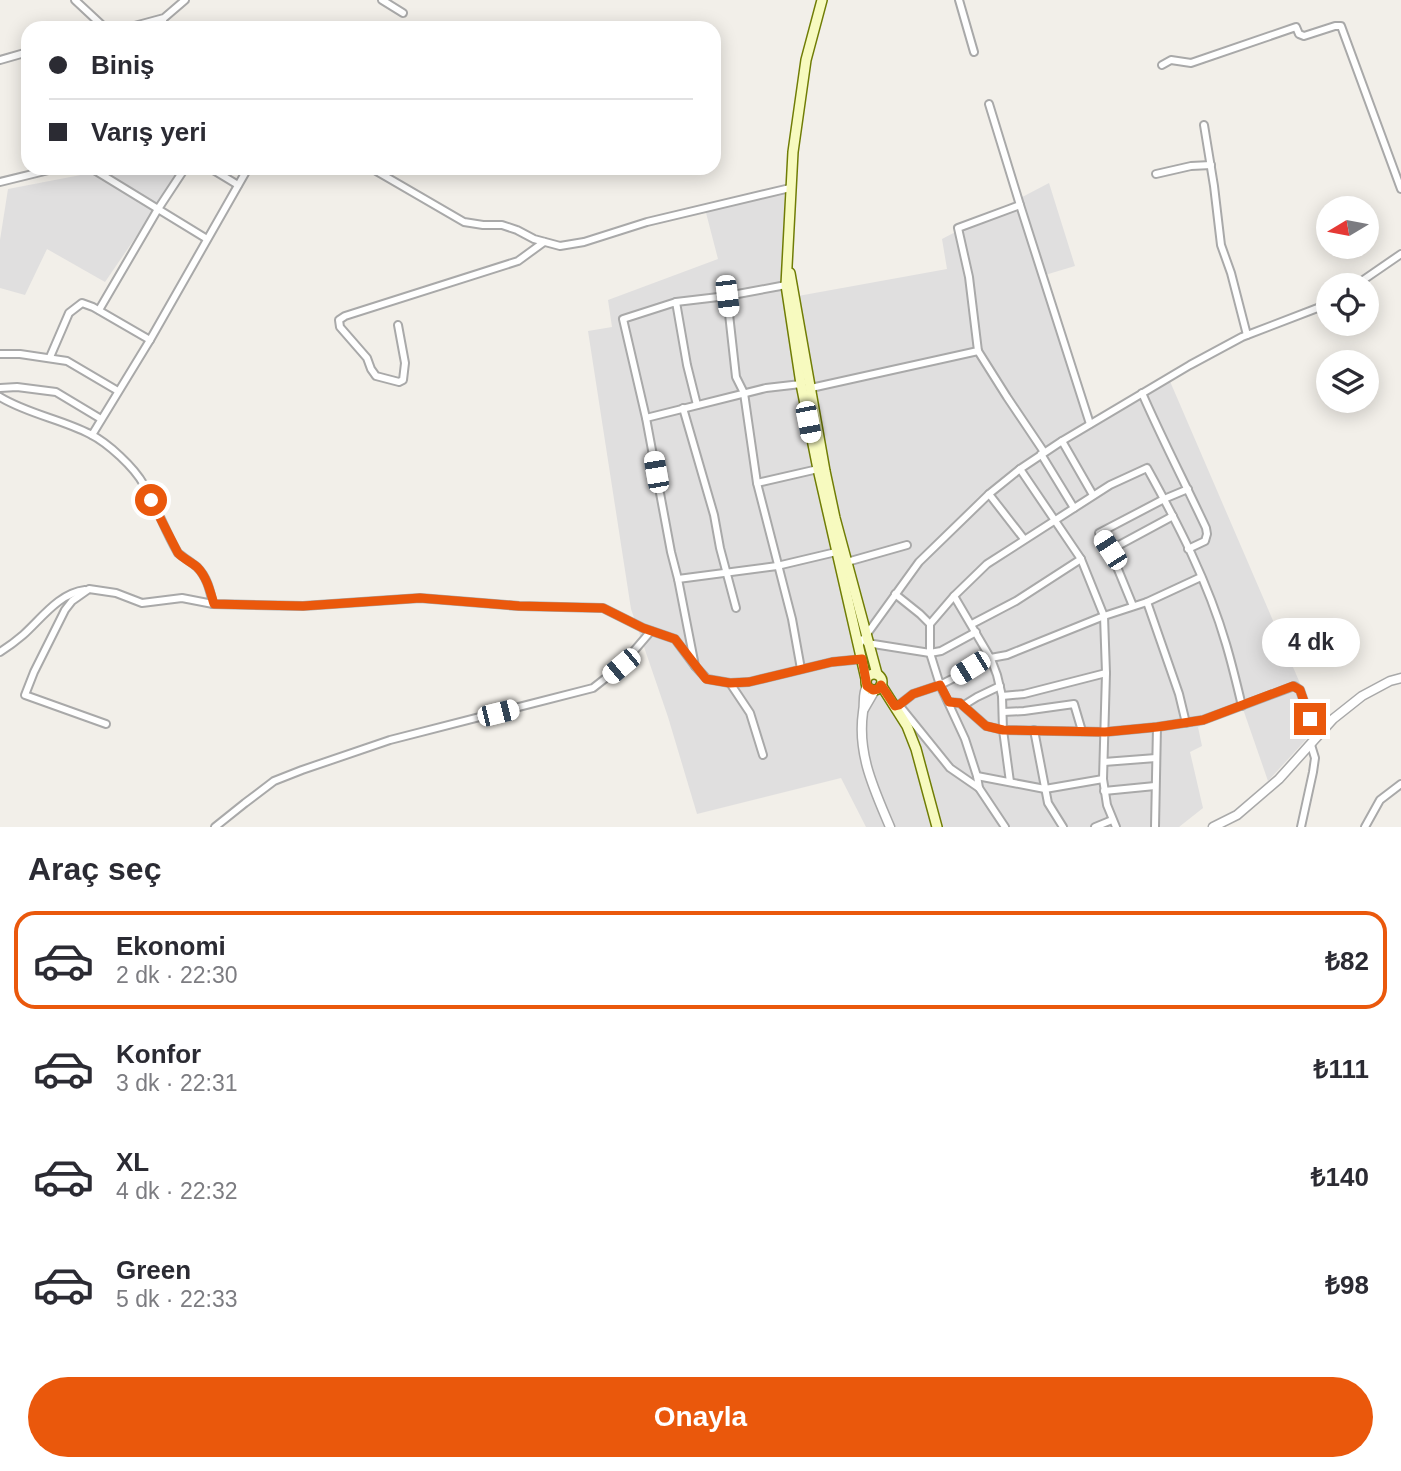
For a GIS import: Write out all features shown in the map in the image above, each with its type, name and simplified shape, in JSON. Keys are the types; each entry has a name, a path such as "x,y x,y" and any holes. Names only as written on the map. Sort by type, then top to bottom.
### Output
{"main road":[{"path":"822,0 806,60 794,140 786,285 801,384 809,394 864,641 862,659 872,685 897,706 907,726 937,827"},
{"path":"788,267 793,282 818,469 836,552 864,641 881,678 872,685"}],"street":[{"path":"75,0 98,21"},
{"path":"161,21 185,0"},
{"path":"383,0 403,13"},
{"path":"959,0 974,52"},
{"path":"153,21 164,18"},
{"path":"1161,65 1171,60 1191,63 1296,27 1299,34 1304,36 1341,26 1401,190"},
{"path":"0,60 21,54"},
{"path":"989,104 1090,424"},
{"path":"1204,125 1221,245 1247,335"},
{"path":"1156,174 1191,166 1210,165"},
{"path":"0,182 28,175"},
{"path":"107,175 208,239"},
{"path":"99,310 180,175"},
{"path":"222,175 239,185"},
{"path":"92,435 244,175"},
{"path":"383,175 464,222 502,225 534,239 560,246 790,188"},
{"path":"1020,205 958,228 969,277 978,351 1043,453 1074,508"},
{"path":"398,325 405,363 403,380 399,382 376,376 367,358 340,327 340,320 345,316 518,261 544,242"},
{"path":"1373,273 1401,254"},
{"path":"695,666 646,418 623,319 676,302 786,285"},
{"path":"727,296 736,377 744,393 757,483 792,619 801,669"},
{"path":"676,302 697,405"},
{"path":"50,357 69,313 82,303 150,340"},
{"path":"976,632 941,651 930,653 864,641 919,562 989,494 1020,469 1190,365 1247,335 1316,309"},
{"path":"809,394 978,351"},
{"path":"0,354 50,357 67,361 118,391"},
{"path":"646,418 766,388 801,384"},
{"path":"0,388 17,387 56,392 101,419"},
{"path":"1142,393 1170,457 1205,525 1205,541 1188,549"},
{"path":"0,397 29,412 92,435 131,468 144,484 178,553 202,572 214,604"},
{"path":"683,408 714,515 736,608"},
{"path":"1062,441 1093,495"},
{"path":"979,788 965,739 940,685 930,653 930,625 986,564 1093,495 1147,468 1201,577 1226,643 1242,706"},
{"path":"757,483 818,469"},
{"path":"1020,469 1081,559 1104,616 1106,673 1103,779 1116,827"},
{"path":"1133,606 1110,550 1098,533 1188,489"},
{"path":"989,494 1024,539"},
{"path":"1110,550 1173,516"},
{"path":"846,562 907,545"},
{"path":"678,579 777,565 836,552"},
{"path":"972,624 1016,601 1081,559"},
{"path":"1005,827 979,788 950,768 897,706 913,694 940,685 985,659 1007,656 1104,616 1147,602 1201,577"},
{"path":"89,589 65,610 34,672 26,695 106,724"},
{"path":"0,652 64,598 75,591 89,589 116,593 142,603 182,598 214,604 303,606 420,598 519,606 603,608 651,631 675,639 706,679 730,683 749,682 832,662 872,657"},
{"path":"895,594 930,625"},
{"path":"954,596 991,659 1000,686 1010,782"},
{"path":"1147,602 1179,694 1186,723"},
{"path":"680,646 688,630"},
{"path":"215,827 274,781 302,770 390,740 593,688 621,666 651,631"},
{"path":"1002,696 1024,694 1106,673"},
{"path":"1213,827 1237,815 1279,779 1334,719 1362,696 1401,678"},
{"path":"730,683 750,713 763,755"},
{"path":"872,685 862,720 865,762 890,827"},
{"path":"964,705 1000,686"},
{"path":"949,702 964,705 986,726 1003,730 1105,732 1203,720 1290,687 1297,687 1318,736"},
{"path":"1003,712 1074,704 1082,731"},
{"path":"1155,827 1157,727"},
{"path":"1034,730 1048,803 1063,827"},
{"path":"1301,827 1315,758 1311,746"},
{"path":"1104,762 1156,758"},
{"path":"977,776 1045,789 1103,779"},
{"path":"1365,827 1380,800 1401,783"},
{"path":"1104,790 1155,786"},
{"path":"1095,827 1112,820"}],"shaded area":[{"path":"81,175 178,175 105,282 47,249 25,295 0,288 0,240 8,189"},
{"path":"1049,183 1075,266 1045,275 1094,419 1169,379 1299,681 1313,732 1268,781 1243,709 1198,727 1202,746 1190,752 1203,808 1179,827 866,827 841,778 697,814 668,717 631,609 588,331 612,327 608,300 718,259 704,205 784,188 787,298 947,269 942,239"}],"route":[{"path":"151,500 178,553 202,572 214,604 303,606 420,598 519,606 603,608 643,628 675,639 706,679 730,683 749,682 832,662 862,659 867,686 873,690 881,685 895,706 913,694 940,685 949,702 960,703 986,726 1003,730 1105,732 1186,723 1218,715 1293,686 1300,690 1310,719"}]}
